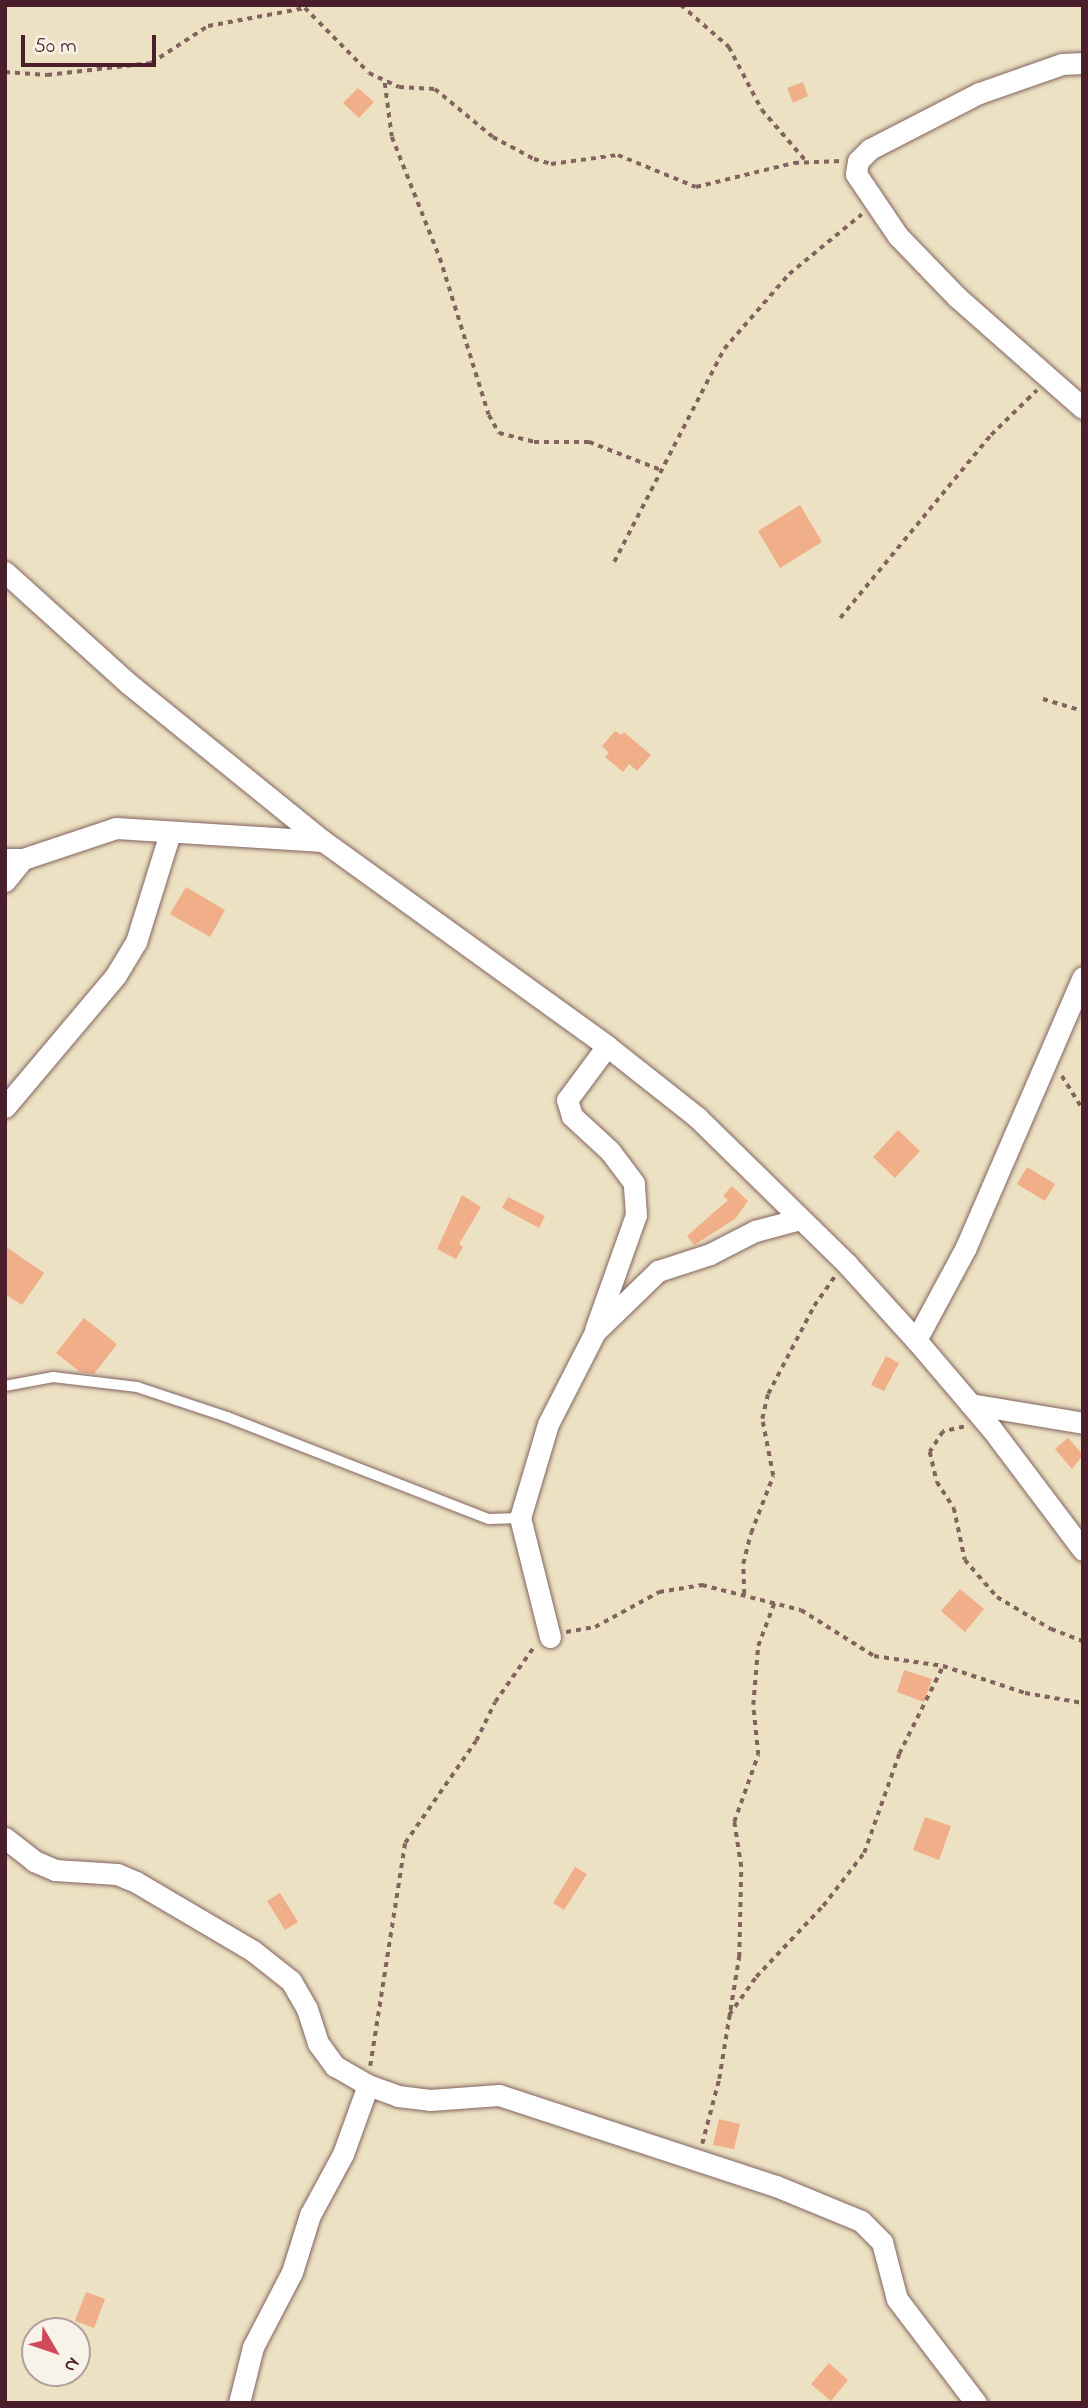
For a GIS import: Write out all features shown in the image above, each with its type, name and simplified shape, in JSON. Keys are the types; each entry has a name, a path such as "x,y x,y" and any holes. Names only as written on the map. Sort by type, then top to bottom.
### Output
{"street":[{"path":"1083,62 1062,64 979,93 870,149 858,161 856,174 875,205 957,298 1052,384 1083,408"},
{"path":"5,572 129,684 323,841 607,1046 697,1118 846,1264 916,1340 990,1428 1083,1550"},
{"path":"5,881 14,859 116,828 170,833 208,831 323,841"},
{"path":"9,1096 116,975 136,942 170,833"},
{"path":"916,1340 965,1247 1083,977"},
{"path":"550,1637 520,1518 548,1424 595,1332 636,1216 634,1183 610,1151 572,1116 567,1100 607,1046"},
{"path":"595,1332 658,1270 710,1254 755,1231 800,1220"},
{"path":"970,1404 1083,1423"},
{"path":"5,1838 34,1861 55,1870 107,1872 136,1881 253,1951 291,1982 307,2008 318,2043 335,2066 369,2085 398,2096 430,2100 499,2095 834,2208 874,2230 888,2260 897,2299 976,2403"},
{"path":"239,2403 254,2347 287,2282 310,2215 343,2154 369,2085"}],"lane":[{"path":"5,1386 53,1377 137,1387 228,1417 488,1519 520,1518"}],"path":[{"path":"681,5 729,47 762,110 806,161"},
{"path":"5,72 47,75 150,63 208,26 304,7 345,52 385,83 435,89 493,137 551,164 618,155 696,187 806,161 858,161"},
{"path":"385,83 392,137 440,258 494,425 504,436 522,440 589,442 661,470"},
{"path":"614,562 694,401 746,318 807,259 875,205"},
{"path":"840,618 1007,417 1029,395 1052,384"},
{"path":"1043,699 1083,711"},
{"path":"1053,1050 1062,1078 1083,1110"},
{"path":"744,1594 743,1564 751,1533 773,1476 762,1426 768,1394 814,1306 846,1264"},
{"path":"990,1428 943,1433 930,1452 937,1482 954,1508 965,1560 997,1597 1051,1629 1083,1641"},
{"path":"369,2085 405,1843 476,1741 520,1662 550,1637 595,1628 659,1592 682,1585 744,1594 800,1610 874,1656 943,1666 1026,1693 1083,1703"},
{"path":"700,2161 739,1957 741,1881 733,1828 758,1755 753,1705 758,1646 775,1601"},
{"path":"728,2016 756,1977 832,1896 864,1853 899,1754 943,1666"}],"building":[{"path":"803,82 808,96 793,103 787,88"},
{"path":"358,88 374,102 359,118 343,103"},
{"path":"800,505 822,542 780,568 758,531"},
{"path":"615,731 621,735 624,732 651,755 637,771 629,764 623,772 605,757 609,753 602,746"},
{"path":"186,887 225,910 210,937 170,914"},
{"path":"898,1130 920,1151 895,1178 873,1157"},
{"path":"1027,1167 1055,1184 1045,1201 1017,1184"},
{"path":"732,1186 748,1201 735,1219 694,1245 687,1236 728,1200 723,1196"},
{"path":"462,1195 481,1207 459,1244 463,1247 456,1259 437,1249"},
{"path":"508,1197 545,1216 539,1228 502,1208"},
{"path":"5,1246 44,1273 22,1305 5,1294"},
{"path":"84,1318 117,1344 94,1374 80,1372 56,1353"},
{"path":"886,1356 899,1363 884,1391 871,1385"},
{"path":"1068,1438 1083,1455 1072,1469 1055,1449"},
{"path":"960,1589 984,1609 965,1632 941,1611"},
{"path":"904,1670 932,1679 924,1702 897,1692"},
{"path":"925,1817 951,1826 939,1860 913,1850"},
{"path":"575,1867 587,1874 564,1910 553,1903"},
{"path":"280,1893 298,1922 285,1930 267,1901"},
{"path":"719,2119 740,2124 734,2149 713,2145"},
{"path":"86,2292 105,2299 94,2328 91,2327 91,2317 77,2317"},
{"path":"829,2363 848,2380 831,2401 811,2384"}]}
